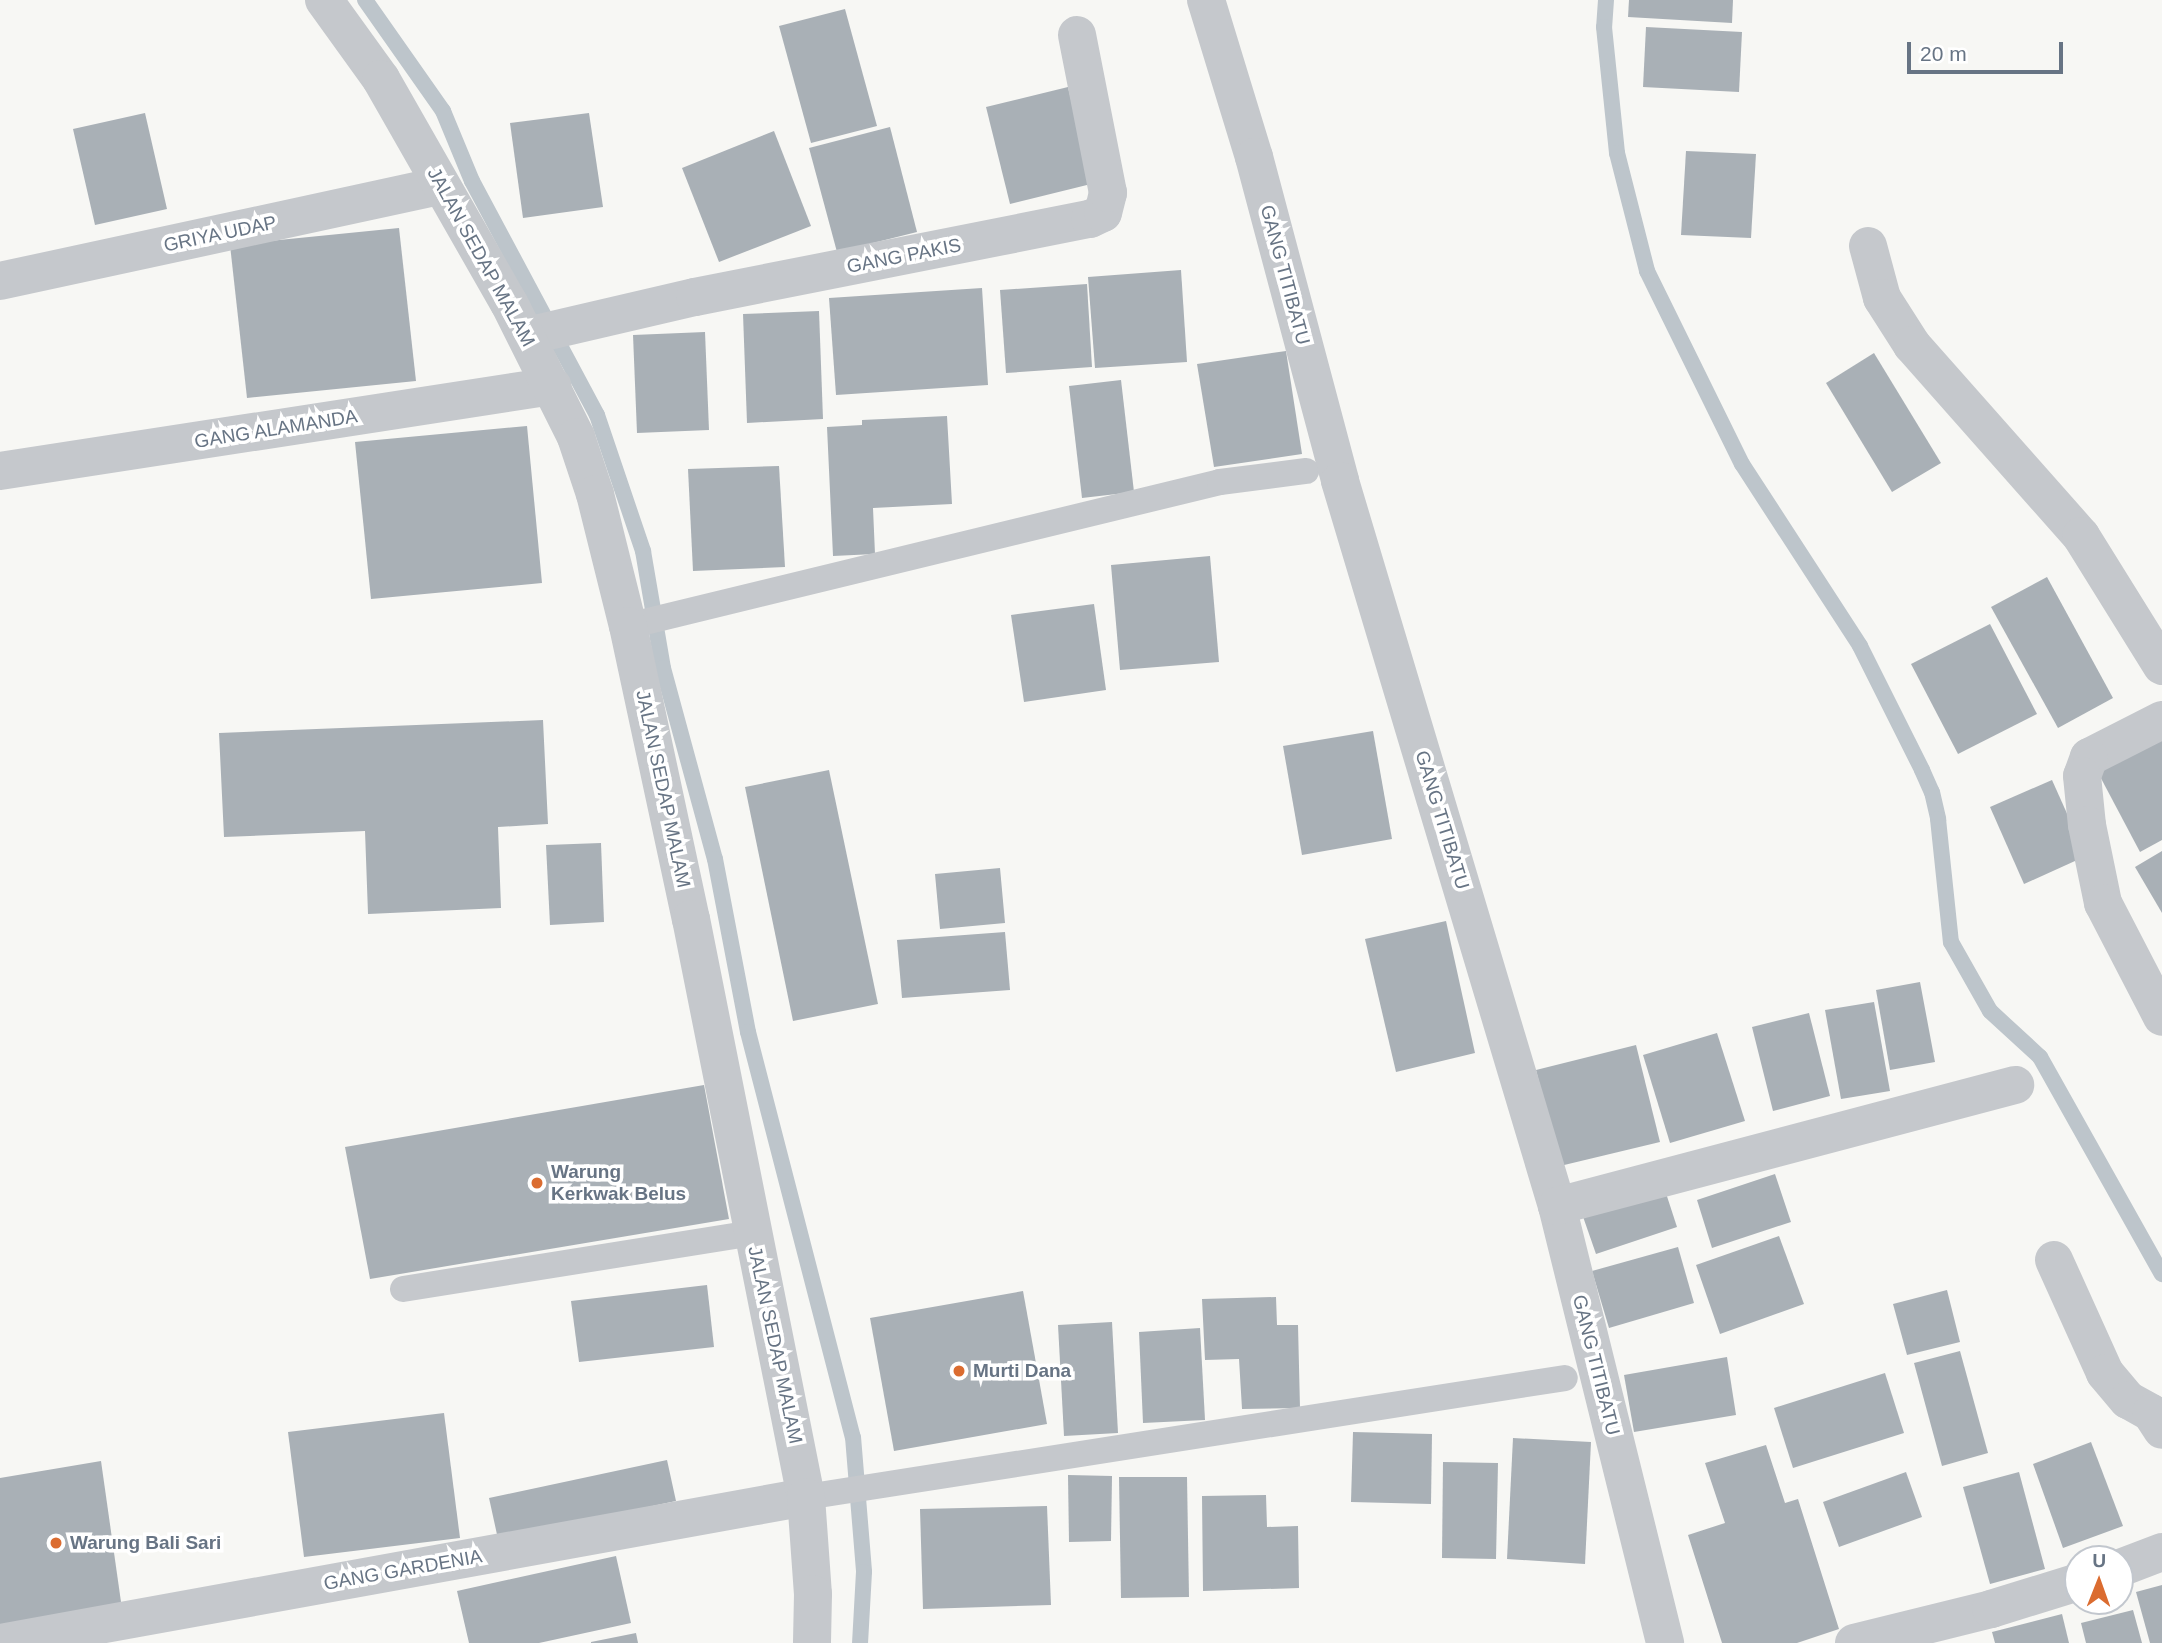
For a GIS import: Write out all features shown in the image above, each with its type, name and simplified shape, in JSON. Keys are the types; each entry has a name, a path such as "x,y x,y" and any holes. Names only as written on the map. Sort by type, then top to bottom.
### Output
{"street":[{"name":"JALAN SEDAP MALAM","path":"324,0 381,79 441,186 543,332 552,386 576,437 646,621 693,932 751,1233 806,1497 813,1594 812,1643"},
{"name":"GANG TITIBATU","path":"1206,0 1254,157 1340,481 1557,1206 1665,1643"},
{"name":"GANG PAKIS","path":"543,332 695,297 1090,219 1102,213 1108,193 1077,35"},
{"name":"GRIYA UDAP","path":"0,281 441,186"},
{"path":"1868,246 1882,298 1912,345 2081,536 2162,666"},
{"name":"GANG ALAMANDA","path":"0,471 552,386"},
{"path":"2162,720 2089,757 2082,776 2087,825 2104,903 2162,1017"},
{"path":"1557,1206 2015,1085"},
{"path":"2054,1260 2105,1373 2128,1400 2151,1413 2162,1430"},
{"name":"GANG GARDENIA","path":"0,1643 806,1497"},
{"path":"2134,1563 2162,1552"},
{"path":"1854,1643 1991,1609 2064,1586"}],"lane":[{"path":"646,621 1220,482 1307,471"},
{"path":"403,1289 751,1233"},
{"path":"806,1497 1565,1378"}],"building":[{"path":"1629,0 1733,0 1732,23 1628,17"},
{"path":"845,9 877,126 811,143 779,26"},
{"path":"1646,27 1742,32 1739,92 1643,87"},
{"path":"1068,87 1091,184 1010,204 986,107"},
{"path":"145,113 167,209 95,225 73,129"},
{"path":"589,113 603,207 523,218 510,123"},
{"path":"890,127 917,232 837,252 809,148"},
{"path":"774,131 811,226 719,262 682,168"},
{"path":"1686,151 1756,154 1751,238 1681,235"},
{"path":"399,228 416,381 247,398 230,245"},
{"path":"1181,270 1187,362 1095,368 1088,277"},
{"path":"1087,284 1092,367 1006,373 1000,290"},
{"path":"982,288 988,385 836,395 829,298"},
{"path":"819,311 823,419 747,423 743,314"},
{"path":"705,332 709,430 637,433 633,335"},
{"path":"1286,351 1302,454 1214,467 1197,364"},
{"path":"1874,353 1941,463 1892,492 1826,383"},
{"path":"1121,380 1134,492 1082,498 1069,386"},
{"path":"947,416 952,504 873,508 875,554 833,556 827,427 862,425 862,420"},
{"path":"527,426 542,583 371,599 355,442"},
{"path":"779,466 785,567 693,571 688,469"},
{"path":"1210,556 1219,662 1120,670 1111,565"},
{"path":"2047,577 2113,698 2058,728 1991,607"},
{"path":"1094,604 1106,690 1024,702 1011,615"},
{"path":"1990,624 2037,714 1958,754 1911,664"},
{"path":"543,720 548,824 498,827 501,908 368,914 365,831 224,837 219,733"},
{"path":"1373,731 1392,839 1302,855 1283,746"},
{"path":"2162,733 2162,840 2140,852 2095,767"},
{"path":"829,770 878,1004 793,1021 745,787"},
{"path":"2052,780 2086,856 2024,884 1990,807"},
{"path":"601,843 604,922 550,925 546,845"},
{"path":"2162,851 2162,913 2135,867"},
{"path":"1000,868 1005,923 940,929 935,874"},
{"path":"1446,921 1475,1053 1396,1072 1365,939"},
{"path":"1005,932 1010,990 902,998 897,940"},
{"path":"1920,982 1935,1062 1890,1070 1876,990"},
{"path":"1874,1002 1890,1091 1841,1099 1825,1010"},
{"path":"1809,1013 1830,1096 1773,1111 1752,1027"},
{"path":"1717,1033 1745,1121 1670,1143 1643,1055"},
{"path":"1636,1045 1660,1142 1560,1166 1536,1070"},
{"name":"Warung Kerkwak Belus","path":"704,1085 729,1219 370,1279 345,1147"},
{"path":"1775,1174 1791,1222 1712,1248 1697,1200"},
{"path":"1662,1181 1677,1227 1596,1254 1580,1208"},
{"path":"1779,1236 1804,1304 1720,1334 1696,1265"},
{"path":"1678,1247 1694,1303 1609,1328 1592,1271"},
{"path":"707,1285 714,1347 579,1362 571,1301"},
{"path":"1947,1290 1960,1342 1907,1355 1893,1304"},
{"name":"Murti Dana","path":"1023,1291 1047,1424 894,1451 870,1318"},
{"path":"1276,1297 1277,1325 1298,1325 1300,1408 1242,1409 1239,1359 1205,1360 1202,1299"},
{"path":"1112,1322 1118,1433 1064,1436 1058,1325"},
{"path":"1200,1328 1205,1420 1143,1423 1139,1332"},
{"path":"1960,1351 1988,1453 1942,1466 1914,1363"},
{"path":"1727,1357 1736,1415 1634,1432 1624,1375"},
{"path":"1885,1373 1904,1433 1793,1468 1774,1408"},
{"path":"444,1413 460,1538 304,1557 288,1432"},
{"path":"1353,1432 1432,1434 1431,1504 1351,1502"},
{"path":"1513,1438 1591,1442 1585,1564 1507,1559"},
{"path":"2091,1442 2123,1526 2071,1545 2064,1545 2063,1548 2033,1464"},
{"path":"1766,1445 1785,1503 1798,1499 1839,1629 1797,1643 1722,1643 1688,1535 1725,1523 1705,1463"},
{"path":"667,1460 676,1501 498,1539 489,1498"},
{"name":"Warung Bali Sari","path":"101,1461 122,1609 0,1629 0,1478"},
{"path":"1443,1462 1498,1463 1496,1559 1442,1558"},
{"path":"1906,1472 1922,1517 1839,1547 1823,1502"},
{"path":"2019,1472 2045,1569 1990,1584 1963,1487"},
{"path":"1068,1475 1112,1476 1111,1541 1069,1542"},
{"path":"1119,1477 1187,1477 1189,1597 1121,1598"},
{"path":"1266,1495 1267,1527 1298,1526 1299,1588 1203,1591 1202,1496"},
{"path":"1047,1506 1051,1605 923,1609 920,1509"},
{"path":"616,1556 631,1623 539,1643 469,1643 457,1591"},
{"path":"2162,1585 2162,1643 2150,1643 2136,1592"},
{"path":"2062,1614 2069,1643 1995,1643 1992,1632"},
{"path":"2134,1614 2142,1643 2086,1643 2081,1623 2113,1615"},
{"path":"636,1633 638,1643 591,1643 591,1642"}],"waterway":[{"path":"365,0 443,111 472,181 597,415 643,551 663,668 715,859 748,1032 853,1437 864,1572 860,1643"},
{"path":"1606,0 1604,27 1617,153 1647,271 1742,464 1860,646 1932,792 1938,819 1951,942 1990,1011 2040,1057 2162,1274"}],"place":[{"name":"Warung Kerkwak Belus","path":"537,1183"},
{"name":"Murti Dana","path":"959,1371"},
{"name":"Warung Bali Sari","path":"56,1543"}]}
